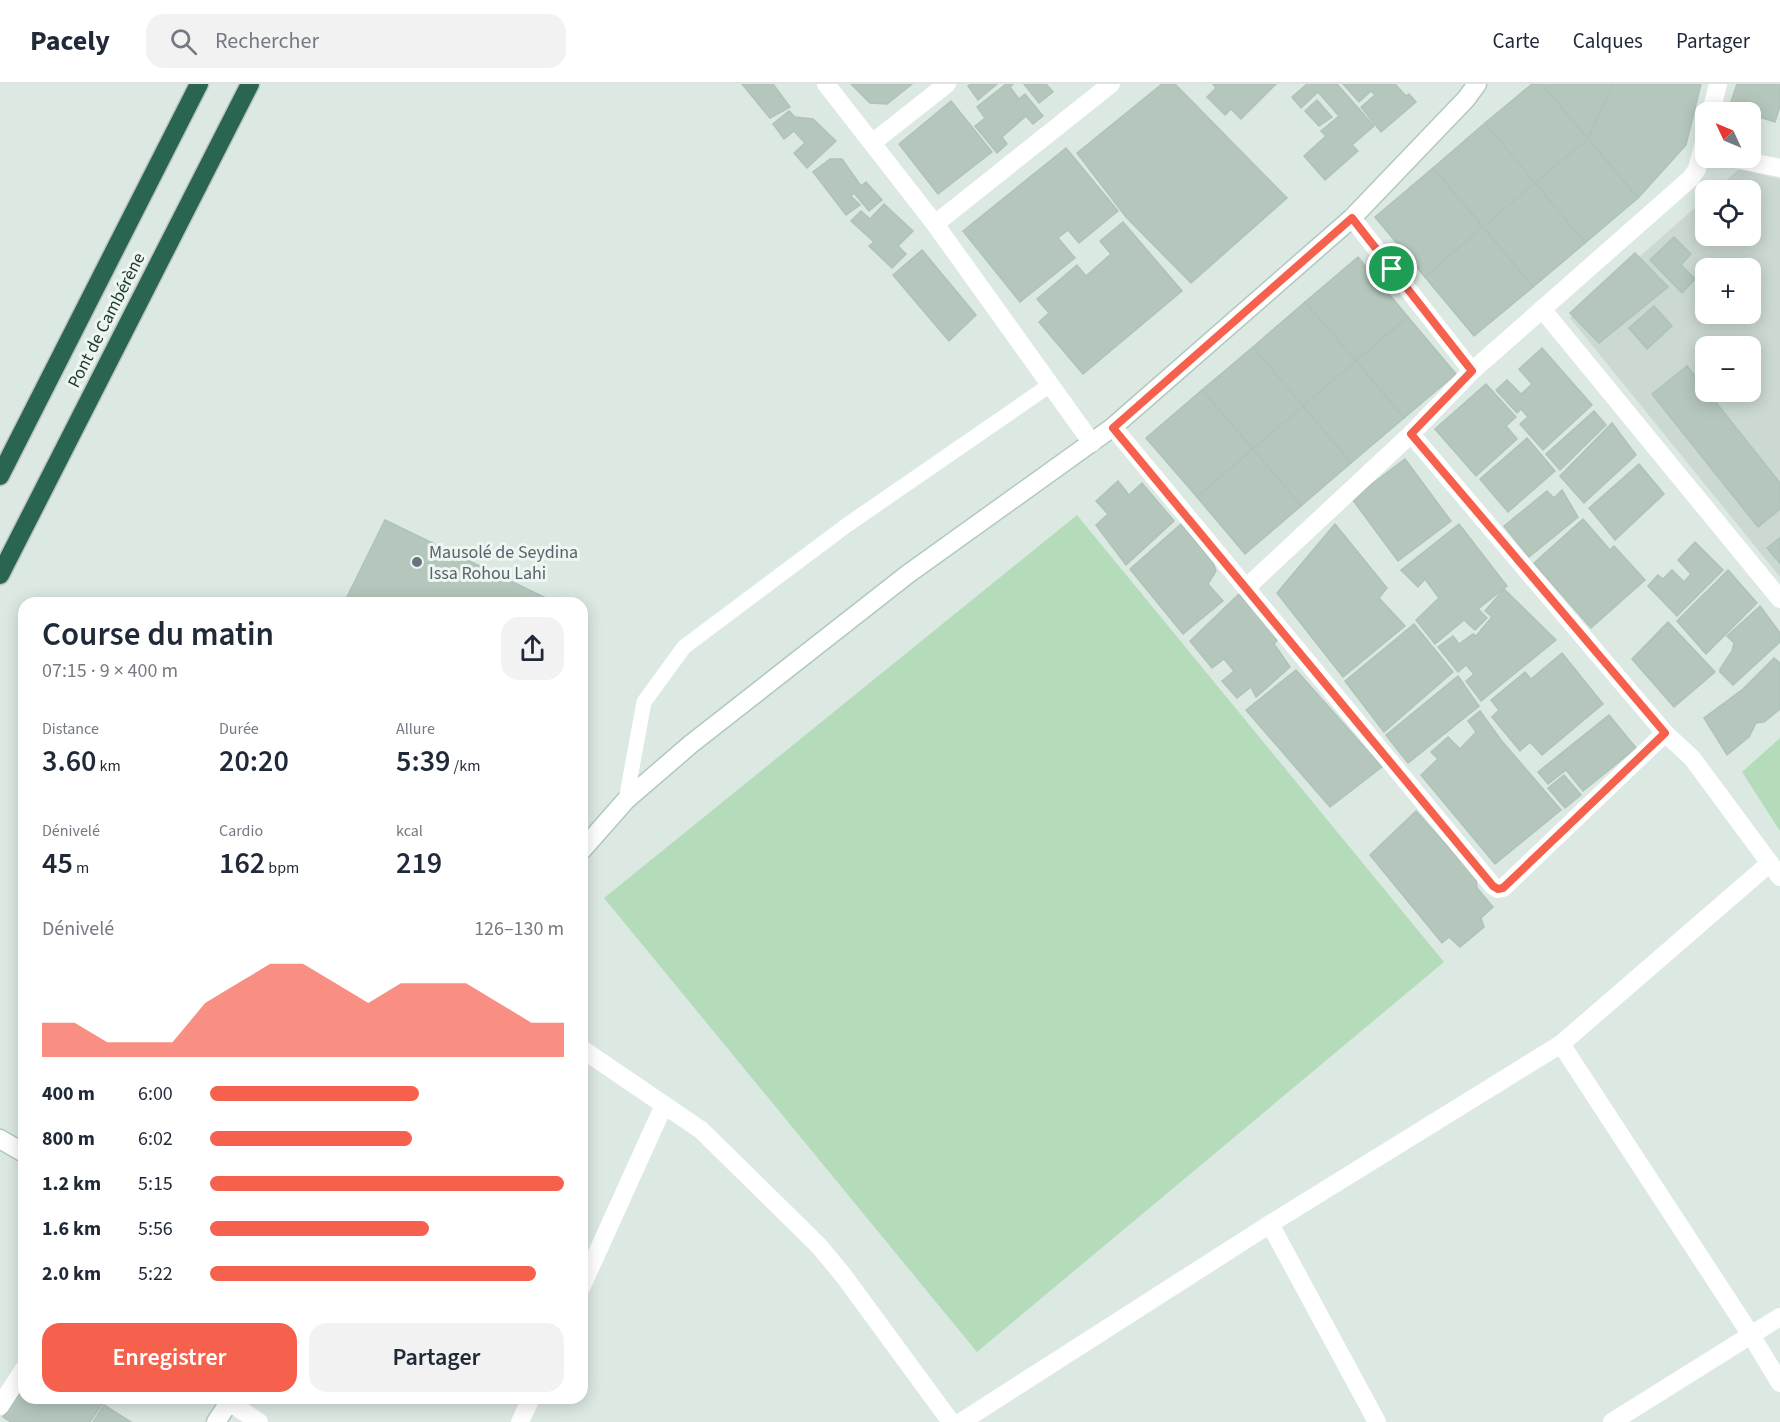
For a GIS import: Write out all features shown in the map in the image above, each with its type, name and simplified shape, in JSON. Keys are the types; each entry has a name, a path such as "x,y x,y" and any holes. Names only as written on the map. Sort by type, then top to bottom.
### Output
{"highway":[{"name":"Pont de Cambérène","path":"0,476 199,84"},
{"name":"Pont de Cambérène","path":"0,575 250,84"}],"street":[{"path":"826,84 935,224 1092,443"},
{"path":"872,143 947,84"},
{"path":"935,224 1111,84"},
{"path":"588,843 626,800 691,744 908,574 1113,428 1352,218 1466,99 1477,84"},
{"path":"1714,102 1718,84"},
{"path":"1761,164 1780,168"},
{"path":"1246,587 1411,434 1472,371 1691,178 1697,168"},
{"path":"1352,218 1472,371"},
{"path":"1542,309 1780,599"},
{"path":"1113,428 1493,886 1498,889 1503,888 1665,733"},
{"path":"961,1422 1270,1224 1561,1044 1775,870 1692,758 1665,733 1411,434"},
{"path":"1561,1044 1780,1383"},
{"path":"588,1053 701,1130 819,1246 850,1284 951,1422"},
{"path":"588,1273 664,1105"},
{"path":"0,1139 18,1150"},
{"path":"1270,1224 1377,1422"},
{"path":"1612,1422 1780,1317"},
{"path":"0,1406 18,1378"},
{"path":"216,1422 227,1404"},
{"path":"235,1404 259,1422"},
{"path":"520,1422 528,1404"}],"lane":[{"path":"626,800 644,702 684,647 847,525 1050,385"}],"shaded area":[{"path":"1739,169 1780,179 1780,577 1570,318 1695,208 1695,246 1761,246 1761,180 1726,180"}],"green space":[{"path":"1077,515 1444,962 977,1352 604,898"},
{"path":"1780,738 1780,831 1742,772"}],"building":[{"path":"742,84 773,84 790,107 770,118"},
{"path":"851,84 912,84 887,104 870,103"},
{"path":"997,84 978,100 968,86"},
{"path":"1006,84 1013,84 1010,87 1019,99 1025,94 1043,116 1033,124 1026,116 1002,137 1007,144 997,153 975,126 985,118 977,107"},
{"path":"1024,84 1046,84 1053,92 1039,103"},
{"path":"1162,84 1175,84 1287,198 1191,283 1126,217 1077,153"},
{"path":"1213,84 1276,84 1241,119 1231,109 1225,115 1207,97 1216,88"},
{"path":"1307,84 1337,84 1374,126 1352,145 1358,151 1325,180 1304,156 1326,136 1321,131 1339,116 1318,92 1301,108 1292,97"},
{"path":"1343,84 1395,84 1406,96 1409,94 1416,102 1381,132 1361,107 1375,95 1371,91 1359,102"},
{"path":"1532,84 1542,84 1588,139 1535,183 1485,123"},
{"path":"1542,84 1613,84 1588,139"},
{"path":"1613,84 1701,84 1686,145 1638,198 1588,139"},
{"path":"1737,84 1780,84 1780,106 1775,122 1761,118 1761,102 1731,102"},
{"path":"1317,100 1332,117 1319,126 1305,111"},
{"path":"951,101 992,152 938,194 899,144"},
{"path":"789,111 795,117 813,119 836,141 807,168 794,153 805,143 794,131 784,139 773,124"},
{"path":"1485,123 1535,183 1483,227 1433,168"},
{"path":"1588,139 1638,198 1585,243 1535,183"},
{"path":"1066,148 1118,211 1079,243 1068,230 1058,238 1075,258 1020,302 963,231"},
{"path":"830,159 842,159 861,186 866,182 882,200 869,211 854,193 851,196 860,205 846,215 813,172"},
{"path":"1433,168 1483,227 1425,277 1375,217"},
{"path":"1535,183 1585,243 1533,287 1483,227"},
{"path":"884,204 913,231 898,246 906,254 892,268 869,246 874,242 851,221 861,211 870,219"},
{"path":"1123,222 1182,291 1083,374 1039,322 1049,313 1037,299 1077,265 1086,276 1111,254 1100,241"},
{"path":"1483,227 1533,287 1474,336 1425,277"},
{"path":"1674,237 1691,254 1681,265 1695,279 1682,293 1650,260"},
{"path":"922,250 976,315 949,341 893,275"},
{"path":"1635,253 1668,287 1599,343 1570,313"},
{"path":"1358,257 1408,317 1356,361 1305,302"},
{"path":"1305,302 1356,361 1303,406 1253,347"},
{"path":"1654,306 1672,326 1647,349 1629,328"},
{"path":"1408,317 1456,374 1404,418 1356,361"},
{"path":"1253,347 1303,406 1253,449 1202,390"},
{"path":"1542,348 1592,405 1543,450 1520,424 1528,417 1521,409 1517,413 1496,390 1507,380 1521,394 1532,384 1519,369"},
{"path":"1356,361 1404,418 1351,463 1303,406"},
{"path":"1687,366 1695,376 1695,402 1716,402 1780,483 1780,509 1758,527 1652,394"},
{"path":"1486,384 1516,417 1506,426 1517,439 1476,476 1435,429"},
{"path":"1202,390 1253,449 1197,497 1146,438"},
{"path":"1303,406 1351,463 1301,506 1253,449"},
{"path":"1594,411 1606,425 1560,470 1546,454"},
{"path":"1612,423 1636,455 1584,503 1560,476"},
{"path":"1527,438 1555,471 1508,512 1480,479"},
{"path":"1253,449 1301,506 1245,554 1197,497"},
{"path":"1405,459 1451,521 1398,561 1352,499"},
{"path":"1639,464 1664,494 1615,540 1589,508"},
{"path":"1118,481 1129,495 1142,483 1174,521 1126,565 1096,525 1108,514 1096,501"},
{"path":"1562,490 1578,517 1529,557 1504,526 1547,491 1554,498"},
{"path":"1583,519 1610,550 1614,546 1645,580 1591,628 1534,563"},
{"name":"Mausolé de Seydina Issa Rohou Lahi","path":"385,520 544,597 347,597"},
{"path":"1181,524 1213,562 1216,571 1208,584 1223,601 1183,634 1130,569"},
{"path":"1335,524 1387,588 1379,598 1405,626 1343,677 1277,593"},
{"path":"1459,524 1507,586 1478,609 1487,618 1475,630 1464,620 1435,644 1416,620 1439,598 1425,579 1418,587 1401,570"},
{"path":"1780,538 1780,563 1767,548"},
{"path":"1695,542 1723,570 1677,616 1648,586 1658,575 1663,579 1672,570 1684,582 1691,574 1678,560"},
{"path":"1728,570 1757,603 1706,654 1677,621"},
{"path":"1504,589 1556,640 1481,701 1466,681 1474,674 1466,665 1458,672 1438,647 1453,636 1459,644 1473,634 1476,636 1492,617 1485,611"},
{"path":"1239,594 1279,638 1274,644 1290,667 1256,697 1251,687 1237,698 1222,681 1234,671 1224,659 1212,668 1190,641"},
{"path":"1760,606 1780,633 1780,642 1733,685 1720,672 1734,643 1727,636"},
{"path":"1668,622 1715,672 1674,707 1632,659"},
{"path":"1414,624 1453,672 1384,732 1345,681"},
{"path":"1562,653 1603,704 1542,755 1530,742 1520,751 1492,717 1499,710 1491,700 1525,672 1531,679"},
{"path":"1774,658 1780,663 1780,709 1764,722 1756,723 1749,737 1727,755 1704,718 1743,689"},
{"path":"1296,670 1382,767 1330,807 1246,710"},
{"path":"1458,676 1479,706 1408,763 1386,735"},
{"path":"1480,711 1501,740 1561,810 1495,864 1421,775 1438,759 1431,752 1448,737 1460,749 1476,732 1468,721"},
{"path":"1609,715 1636,748 1583,791 1566,770 1548,784 1538,772"},
{"path":"1564,775 1581,795 1565,808 1548,788"},
{"path":"1416,811 1476,878 1477,888 1493,907 1481,918 1484,927 1460,947 1449,937 1442,943 1370,855"},
{"path":"18,1396 18,1404 102,1404 90,1422 11,1422 3,1417"},
{"path":"104,1405 131,1422 93,1422"}],"place":[{"name":"Mausolé de Seydina Issa Rohou Lahi","path":"417,562"}],"route":[{"path":"1352,218 1392,269 1472,371 1411,434 1665,733 1503,888 1498,889 1493,886 1113,428 1352,218"}]}
